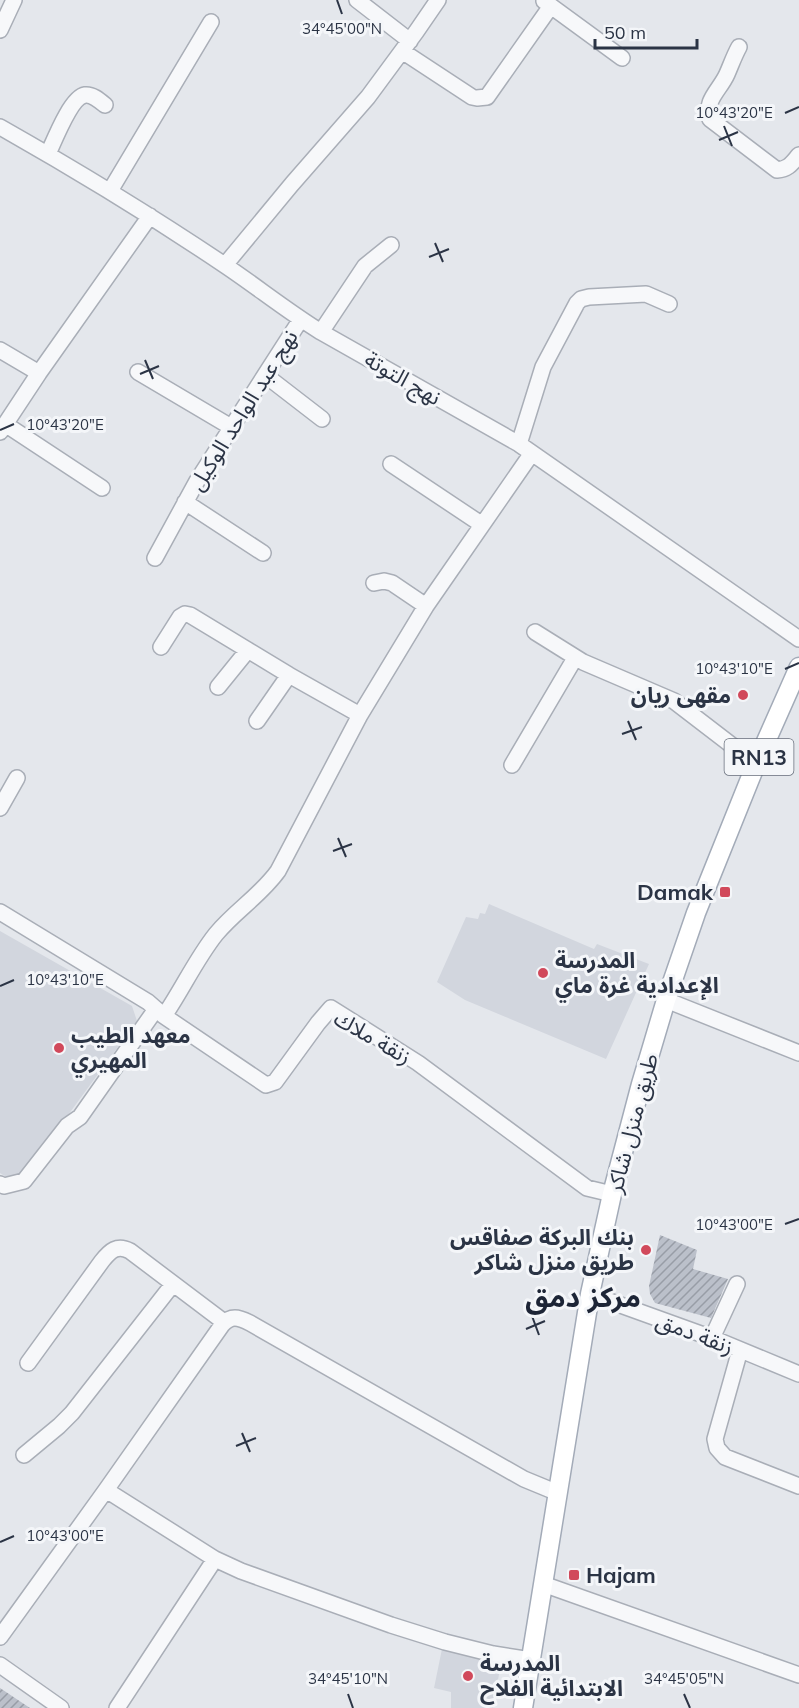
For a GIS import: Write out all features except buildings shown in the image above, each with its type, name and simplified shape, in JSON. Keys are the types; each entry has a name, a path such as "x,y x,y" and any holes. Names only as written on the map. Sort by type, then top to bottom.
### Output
{"main road":[{"name":"طريق منزل شاكر","path":"523,1708 590,1294 612,1194 641,1084 666,1000 696,913 756,764 799,667"}],"street":[{"path":"0,30 14,0"},
{"path":"357,0 406,46 472,97 487,97 547,3 622,58"},
{"path":"225,265 368,97 438,0"},
{"path":"110,191 211,22"},
{"path":"739,47 727,74 710,101 708,112 710,119 777,170 791,166 799,155"},
{"path":"48,154 77,98 91,95 105,105"},
{"name":"نهج التوتة","path":"0,127 150,216 321,332 525,448 799,639"},
{"path":"102,488 3,428 150,216"},
{"path":"321,332 365,266 391,244"},
{"path":"0,1184 4,1186 24,1181 67,1126 80,1117 160,1013 217,933 263,890 278,871 360,715 426,606 482,525 525,448 543,367 581,299 646,294 669,304"},
{"name":"نهج عبد الواحد الوكيل","path":"155,558 196,481 301,319"},
{"path":"0,350 39,373"},
{"path":"138,372 231,427"},
{"path":"265,375 322,419"},
{"path":"391,464 482,525"},
{"path":"185,502 263,553"},
{"path":"374,583 384,581 392,583 426,606"},
{"path":"161,647 180,617 188,614 360,715"},
{"path":"535,632 575,658 674,701 756,764"},
{"path":"218,687 248,650"},
{"path":"512,765 575,658"},
{"path":"257,721 290,675"},
{"path":"0,808 18,778"},
{"name":"زنقة ملاك","path":"0,912 148,1002 160,1013 266,1085 274,1082 331,1008 418,1063 587,1188 612,1194"},
{"path":"666,1000 799,1053"},
{"path":"28,1363 102,1261 116,1248 121,1247 130,1251 224,1322"},
{"path":"24,1455 72,1413 173,1284"},
{"path":"711,1338 737,1284"},
{"name":"زنقة دمق","path":"590,1294 711,1338 799,1374"},
{"path":"0,1637 224,1322 231,1317 240,1318 524,1479 558,1492"},
{"path":"740,1350 715,1438 717,1448 724,1457 799,1486"},
{"path":"106,1490 215,1559 241,1571 391,1625 493,1654 531,1660"},
{"path":"117,1708 215,1559"},
{"path":"543,1584 799,1675"},
{"path":"0,1665 61,1708"}],"shaded area":[{"name":"المدرسة الإعدادية غرة ماي","path":"489,904 594,949 597,944 649,964 606,1059 465,1000 437,982 466,917 478,919 480,913 485,914"},
{"name":"معهد الطيب المهيري","path":"0,931 132,1006 137,1021 24,1175 8,1178 0,1173"},
{"name":"المدرسة الابتدائية الفلاح","path":"442,1649 501,1663 493,1708 451,1708 451,1692 434,1688"}],"place":[{"name":"مقهى ريان","path":"743,695"},
{"name":"Damak","path":"725,892"},
{"name":"المدرسة الإعدادية غرة ماي","path":"543,973"},
{"name":"معهد الطيب المهيري","path":"59,1048"},
{"name":"بنك البركة صفاقس طريق منزل شاكر","path":"646,1250"},
{"name":"Hajam","path":"574,1575"},
{"name":"المدرسة الابتدائية الفلاح","path":"468,1676"}],"district":[{"name":"مركز دمق","path":"583,1296"}]}
